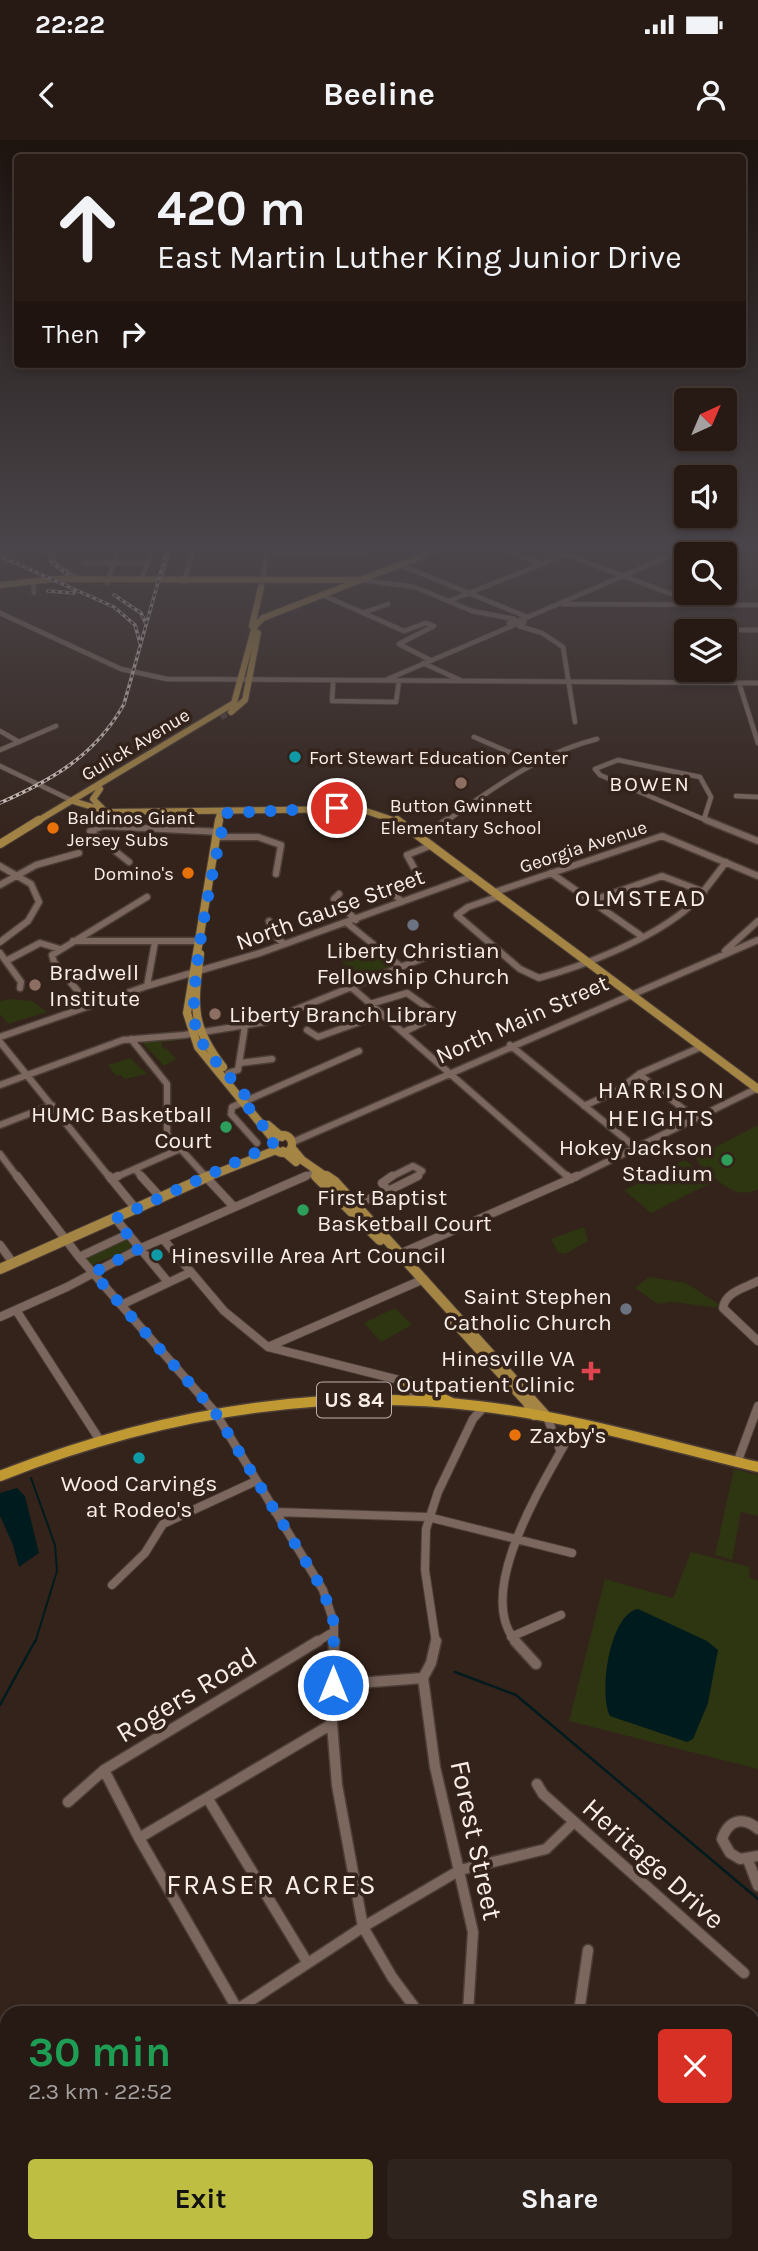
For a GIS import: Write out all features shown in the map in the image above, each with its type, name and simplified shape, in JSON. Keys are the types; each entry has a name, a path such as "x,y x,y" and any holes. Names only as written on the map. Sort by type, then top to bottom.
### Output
{"highway":[{"path":"407,1382 457,1404"},
{"name":"US 84","path":"0,1476 99,1439 215,1412 296,1401 414,1401 485,1407 548,1417 758,1468"}],"main road":[{"name":"Gulick Avenue","path":"73,801 230,706 239,695 249,649"},
{"path":"0,844 224,716 245,700 257,649"},
{"path":"100,789 93,798 94,803 117,812"},
{"path":"73,801 101,811 117,812 223,813 360,809 391,817 758,1088"},
{"path":"223,813 186,1008 191,1034 198,1047 283,1144 398,1255 548,1417"},
{"path":"191,1034 228,1073 247,1102"},
{"path":"283,1144 335,1182 358,1204 398,1255"},
{"name":"North Main Street","path":"0,1269 283,1144"},
{"path":"421,1280 521,1394 534,1415"}],"street":[{"path":"78,649 132,673 167,679 399,683 758,683"},
{"path":"408,649 430,660"},
{"path":"384,680 456,649"},
{"path":"563,649 575,722"},
{"path":"423,663 464,681"},
{"path":"333,682 384,680 399,683"},
{"path":"333,682 332,701 396,702 399,683"},
{"path":"498,682 499,693"},
{"path":"739,683 756,732"},
{"path":"0,750 56,726"},
{"path":"0,731 19,742"},
{"path":"474,737 537,764"},
{"path":"421,838 572,744 597,739"},
{"path":"704,819 711,807 711,794 700,777 618,760 600,766 595,771 704,819 758,841"},
{"path":"0,766 73,801"},
{"path":"736,796 758,797"},
{"path":"129,862 91,835 90,831 99,827 116,826 265,837 281,845 276,874"},
{"name":"Georgia Avenue","path":"585,960 547,976 530,975 457,915 468,907 551,873 662,836 758,876"},
{"path":"401,902 391,891 420,879 407,855 432,845"},
{"path":"0,885 17,874 79,853"},
{"path":"585,960 675,917 704,892 726,862"},
{"path":"0,866 37,888 36,913 29,923 0,942"},
{"path":"551,873 640,935"},
{"name":"North Gause Street","path":"0,1040 147,986 356,920 474,876"},
{"path":"591,901 662,876 704,892"},
{"path":"339,894 334,899 356,920"},
{"path":"90,1006 52,960 52,955 147,897"},
{"path":"269,921 273,934 284,944"},
{"path":"722,954 758,921"},
{"path":"347,923 400,966"},
{"name":"North Main Street","path":"283,1144 758,940"},
{"path":"73,941 199,942"},
{"path":"6,961 42,942 60,949"},
{"path":"147,986 155,942"},
{"path":"0,1085 131,1039 191,1034 273,1019 443,950"},
{"path":"0,953 21,982 20,988"},
{"path":"350,986 571,1180"},
{"path":"370,1004 405,990 438,1015 404,1032"},
{"path":"307,1030 318,1037 382,1014"},
{"path":"228,1073 238,1070 245,1026"},
{"path":"131,1039 167,1084 166,1128 180,1149 234,1207"},
{"path":"0,1040 136,1209"},
{"path":"510,1045 635,1147"},
{"path":"584,1105 618,1091 639,1074 701,1046"},
{"path":"257,1143 232,1114 232,1107 359,1051"},
{"path":"240,1063 272,1059"},
{"path":"639,1074 695,1118"},
{"path":"398,1255 571,1180 758,1088"},
{"path":"0,1125 52,1105"},
{"path":"111,1179 180,1149"},
{"path":"0,1154 79,1258 215,1412 323,1590 332,1616 332,1724 345,1838 363,1927 392,1977 414,2006"},
{"path":"358,1204 388,1191 421,1175 422,1171 413,1166 384,1180 382,1184 388,1191"},
{"path":"135,1169 161,1198"},
{"path":"0,1317 139,1249 313,1173"},
{"path":"115,1219 168,1282"},
{"path":"79,1258 128,1234"},
{"path":"163,1239 233,1322 268,1347 407,1382 414,1389 414,1401"},
{"path":"0,1245 13,1263"},
{"path":"121,1305 191,1272"},
{"path":"268,1347 421,1280"},
{"path":"758,1281 728,1296 723,1308 758,1341"},
{"path":"16,1310 99,1439"},
{"path":"457,1404 473,1419"},
{"path":"737,1462 758,1406"},
{"path":"333,1685 423,1678 436,1652 437,1620 425,1572 428,1517 473,1419 485,1407"},
{"path":"548,1417 560,1450"},
{"path":"536,1664 511,1637 500,1601 515,1540 576,1424"},
{"path":"112,1585 120,1573 146,1552 155,1531 163,1524 256,1481"},
{"path":"275,1512 428,1517 572,1553"},
{"path":"511,1637 561,1615"},
{"name":"Rogers Road","path":"68,1802 104,1770 333,1632"},
{"name":"Forest Street","path":"423,1678 436,1767 473,1932 468,2006"},
{"path":"139,1838 332,1724"},
{"path":"104,1770 139,1838 236,2006"},
{"name":"Heritage Drive","path":"537,1784 574,1822 744,1973"},
{"path":"208,1799 307,1962"},
{"path":"758,1829 747,1821 737,1821 726,1827 723,1833 730,1853 753,1858 758,1886"},
{"path":"246,2006 307,1962 460,1870 546,1849 574,1822"},
{"path":"582,2006 588,1950"}],"green space":[{"path":"356,953 363,959 379,953 393,965 360,978 339,959"},
{"path":"0,1001 32,1001 47,1012 8,1024 0,1014"},
{"path":"179,1037 181,1040 162,1042 162,1047 176,1059 164,1066 139,1039"},
{"path":"130,1058 147,1074 124,1079 121,1075 116,1076 108,1065"},
{"name":"Hokey Jackson Stadium","path":"758,1125 758,1189 741,1193 733,1190 698,1163 696,1157"},
{"path":"685,1160 713,1182 651,1213 624,1190"},
{"path":"584,1227 588,1241 565,1254 558,1252 551,1239"},
{"path":"125,1239 134,1246 132,1248 90,1266 84,1257"},
{"path":"649,1277 686,1283 720,1305 719,1308 672,1302 658,1304 635,1288"},
{"path":"395,1308 412,1325 381,1342 364,1323"},
{"path":"734,1469 758,1475 758,1516 741,1512 732,1560 715,1555"},
{"path":"691,1552 750,1567 749,1577 758,1581 758,1769 569,1721 605,1579 673,1598"}],"water":[{"path":"17,1488 25,1496 39,1553 19,1567 0,1516 0,1493"},
{"path":"638,1609 707,1641 718,1650 708,1703 693,1739 687,1742 610,1716 605,1690 609,1655 620,1624 628,1614"}],"waterway":[{"path":"31,1478 55,1545 57,1571 35,1643"},
{"path":"0,1705 35,1641"},
{"path":"455,1672 516,1695 758,1899"}],"tunnel":[{"path":"221,717 227,714"}],"railway":[{"path":"0,803 55,775 100,738 124,704 139,649"}],"place":[{"name":"Fort Stewart Education Center","path":"295,757"},
{"name":"Button Gwinnett Elementary School","path":"461,783"},
{"name":"Baldinos Giant Jersey Subs","path":"53,828"},
{"name":"Domino's","path":"188,873"},
{"name":"Liberty Christian Fellowship Church","path":"413,925"},
{"name":"Bradwell Institute","path":"35,985"},
{"name":"Liberty Branch Library","path":"215,1014"},
{"name":"HUMC Basketball Court","path":"226,1127"},
{"name":"Hokey Jackson Stadium","path":"727,1160"},
{"name":"First Baptist Basketball Court","path":"303,1210"},
{"name":"Hinesville Area Art Council","path":"157,1255"},
{"name":"Saint Stephen Catholic Church","path":"626,1309"},
{"name":"Hinesville VA Outpatient Clinic","path":"591,1371"},
{"name":"Zaxby's","path":"515,1435"},
{"name":"Wood Carvings at Rodeo's","path":"139,1458"}],"district":[{"name":"BOWEN","path":"650,784"},
{"name":"OLMSTEAD","path":"641,898"},
{"name":"HARRISON HEIGHTS","path":"662,1104"},
{"name":"FRASER ACRES","path":"272,1884"}],"route":[{"path":"333,1685 334,1623 323,1590 215,1412 93,1273 139,1249 115,1219 272,1145 274,1140 249,1112 244,1102 249,1101 208,1050 194,1022 193,1008 201,942 221,832 226,813 337,808"}]}
